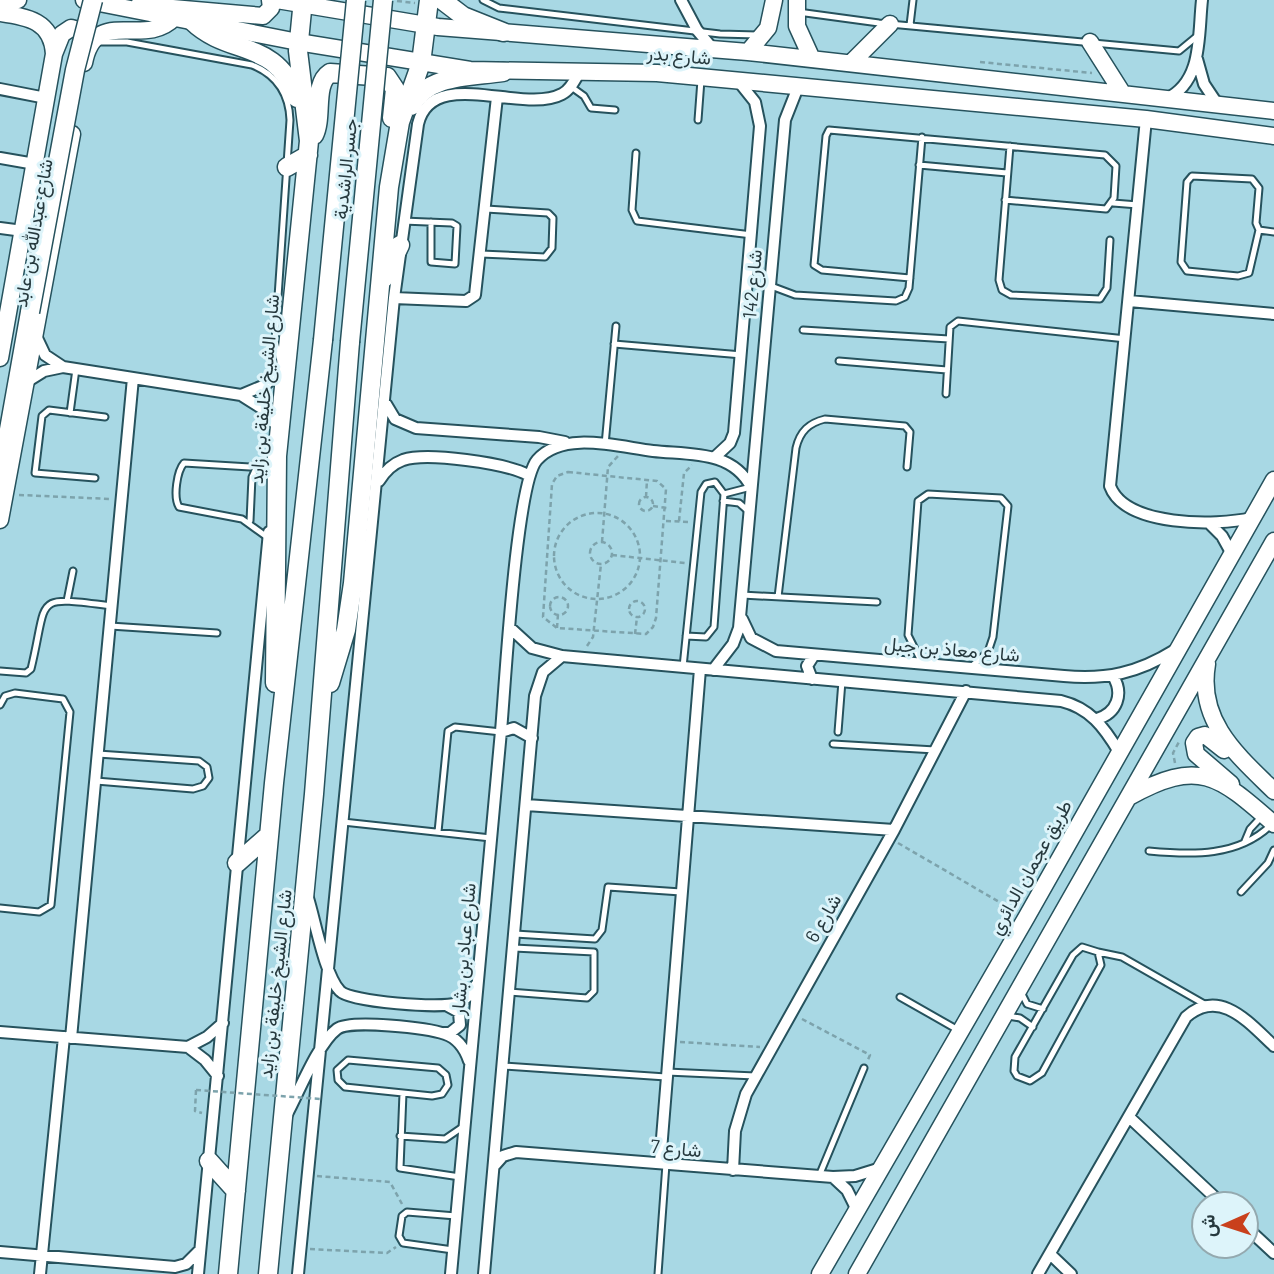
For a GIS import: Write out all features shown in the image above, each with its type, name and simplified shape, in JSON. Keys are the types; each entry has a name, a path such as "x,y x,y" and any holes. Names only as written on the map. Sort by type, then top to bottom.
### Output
{"main road":[{"path":"0,6 18,0"},
{"name":"شارع بدر","path":"84,0 421,63 575,80 617,71 702,77 1146,119 1274,136"},
{"name":"شارع عبدالله بن عابد","path":"0,520 15,306 72,42 84,0"},
{"name":"شارع عبدالله بن عابد","path":"0,358 93,0"},
{"path":"120,8 158,4 263,16 271,8 270,0"},
{"name":"شارع بدر","path":"277,0 303,2 426,26 748,52 1274,110"},
{"name":"جسر الراشدية","path":"323,340 356,0"},
{"name":"جسر الراشدية","path":"350,342 383,0"},
{"name":"شارع الشيخ خليفة بن زايد","path":"323,699 334,676 350,606 387,208 400,122 421,63 429,0"},
{"path":"442,0 463,16 503,32"},
{"path":"452,0 463,16"},
{"path":"748,52 764,36 771,21 774,0"},
{"name":"شارع الشيخ خليفة بن زايد","path":"274,783 277,456 309,144 298,42 303,2"},
{"path":"797,6 800,37 812,59"},
{"path":"0,13 38,22 50,36 54,54"},
{"path":"88,49 95,38 110,30 148,32 166,26 174,18"},
{"path":"192,21 210,35 255,50 275,62 293,85 309,144"},
{"path":"851,63 890,24"},
{"path":"54,54 62,34 71,28 85,36 88,49"},
{"path":"1090,42 1123,94"},
{"name":"شارع عبدالله بن عابد","path":"3,487 28,381 88,49"},
{"name":"شارع عبدالله بن عابد","path":"0,410 23,232 54,54"},
{"path":"287,167 309,144 318,127 326,76 336,72 387,77 396,89 384,169 387,208"},
{"path":"390,187 398,169 410,108 421,92 446,80 503,72"},
{"path":"379,287 400,245"},
{"name":"شارع الشيخ خليفة بن زايد","path":"228,1274 274,783 323,340"},
{"name":"شارع الشيخ خليفة بن زايد","path":"268,1274 323,699 350,342"},
{"path":"374,352 387,377"},
{"name":"طريق عجمان الدائري","path":"820,1274 1026,918 1274,480"},
{"path":"857,1274 1274,541"},
{"path":"1212,650 1205,687 1209,712 1228,745 1274,791"},
{"path":"1256,774 1236,762 1209,736 1195,740 1196,754 1221,773 1237,792 1270,821"},
{"path":"1127,798 1162,779 1184,775 1216,780 1237,792"},
{"path":"237,863 270,835"},
{"path":"209,1161 236,1191"}],"street":[{"path":"681,0 697,30 713,49"},
{"path":"1166,99 1189,81 1196,53 1202,0"},
{"path":"1196,53 1204,84 1218,105"},
{"path":"298,1274 378,484 394,298 418,124 425,106 442,96 550,98 562,94 575,80"},
{"name":"شارع 142","path":"715,457 730,443 737,408 758,180 759,118 755,102 738,82"},
{"name":"شارع 142","path":"751,487 785,120 798,87"},
{"path":"0,89 46,98"},
{"path":"394,298 471,299 478,290 497,97"},
{"path":"1146,119 1126,339 1110,475 1114,496 1120,504 1140,513 1210,524 1252,518"},
{"path":"0,158 35,164"},
{"path":"758,180 768,175 779,181"},
{"path":"0,228 23,232"},
{"path":"1129,301 1274,314"},
{"path":"36,336 46,355 63,368"},
{"path":"28,381 44,371 63,368 241,395 263,409 279,429"},
{"path":"241,395 265,385 285,368"},
{"path":"40,1274 96,781 133,378"},
{"path":"385,400 388,410 405,425 715,457 737,467 751,487 741,612 733,643 713,670"},
{"path":"737,408 747,414 759,412"},
{"path":"378,484 394,464 419,458 503,465 528,475 544,452 571,443"},
{"name":"شارع عباد بن بشار","path":"451,1274 509,627 528,475"},
{"path":"198,1274 268,538 276,495"},
{"path":"1210,524 1222,536 1232,554"},
{"name":"شارع معاذ بن جبل","path":"741,612 746,630 758,645 776,651 1081,678 1113,676 1144,667 1177,649"},
{"path":"509,627 532,648 562,656 700,669 669,1041 663,1164"},
{"path":"812,679 807,666 814,655"},
{"path":"484,1274 538,684 551,663 562,656"},
{"name":"شارع معاذ بن جبل","path":"700,669 1061,701 1079,707 1097,719 1119,752"},
{"path":"1097,719 1112,710 1118,700 1118,688 1113,676"},
{"name":"شارع 6","path":"733,1170 737,1122 755,1076 891,834 966,691"},
{"path":"501,732 514,728 532,738"},
{"path":"526,805 891,834"},
{"path":"282,1122 320,1053 336,1030 351,1024 450,1033 460,1025 459,1012 447,1006 350,997 337,989 305,889"},
{"path":"447,1006 466,999 477,982"},
{"path":"1038,1274 1186,1017 1206,1005 1224,1006 1274,1046"},
{"path":"1172,1041 1196,1016 1207,1012 1223,1011 1252,1026"},
{"path":"0,1032 188,1047 207,1037 223,1023"},
{"path":"444,1033 461,1046 470,1066"},
{"path":"188,1047 205,1060 218,1076"},
{"path":"1129,1116 1207,1190"},
{"path":"497,1133 505,1144 516,1152"},
{"path":"494,1167 503,1156 516,1152"},
{"name":"شارع 7","path":"516,1152 833,1177 855,1176 881,1168"},
{"path":"833,1177 847,1190 857,1210"},
{"path":"1260,1240 1274,1253"},
{"path":"175,1267 195,1257 201,1247"},
{"path":"0,1252 175,1267 186,1274"},
{"path":"1050,1254 1072,1274"}],"lane":[{"path":"483,0 499,8 731,36 764,36"},
{"path":"910,24 913,0"},
{"path":"797,6 890,24 1179,51 1186,48 1198,34"},
{"path":"88,49 127,42 261,69 277,81 288,99 290,120 275,341 277,355 285,368"},
{"path":"698,120 702,77"},
{"path":"575,80 591,108 615,110"},
{"path":"910,278 822,270 813,261 826,136 829,131 1109,157 1117,170 1113,203"},
{"path":"770,285 795,295 896,301 908,293 922,138"},
{"path":"1010,146 999,286 1012,295 1100,299 1107,288 1111,240"},
{"path":"636,153 632,210 637,221 753,235"},
{"path":"919,165 1007,173"},
{"path":"1192,176 1252,179 1259,188 1256,223 1259,230 1249,273 1238,276 1187,271 1181,262 1186,182 1192,176"},
{"path":"1005,200 1102,210 1113,203 1138,205"},
{"path":"481,254 545,257 552,248 553,218 548,213 486,209"},
{"path":"403,221 431,222 457,226 455,264 431,262 431,222"},
{"path":"1259,230 1274,232"},
{"path":"946,394 949,339 952,325 961,321 1126,339"},
{"path":"605,446 616,326"},
{"path":"803,330 949,339"},
{"path":"614,344 742,355"},
{"path":"839,361 947,370"},
{"path":"70,413 76,369"},
{"path":"95,478 40,475 34,470 43,414 46,410 105,417"},
{"path":"778,597 796,448 802,431 816,421 825,419 905,426 910,432 907,467"},
{"path":"268,538 250,522 179,507 176,499 182,464 257,467 277,456"},
{"path":"235,466 235,475"},
{"path":"250,522 252,477 257,467"},
{"path":"683,667 686,636 693,564 702,487 715,482 723,497 713,632 706,637 686,636"},
{"path":"723,497 751,487"},
{"path":"923,664 916,656 908,635 918,501 928,494 1001,498 1008,506 993,637 988,652 969,668"},
{"path":"723,497 739,503 749,513"},
{"path":"231,516 232,508"},
{"path":"67,600 73,571"},
{"path":"742,595 877,601"},
{"path":"0,671 29,671 43,611 55,600 112,606"},
{"path":"110,626 217,633"},
{"path":"838,732 842,681"},
{"path":"0,705 5,696 15,693 63,699 70,707 51,905 39,912 0,908"},
{"path":"438,832 448,731 455,727 501,732"},
{"path":"833,744 936,750"},
{"path":"96,781 193,789 203,786 209,778 207,767 199,761 98,754"},
{"path":"1245,841 1250,829 1270,821"},
{"path":"1149,851 1202,855 1228,849 1258,837 1270,821"},
{"path":"343,822 491,838"},
{"path":"1241,892 1271,863 1274,850"},
{"path":"515,934 595,939 603,930 608,887 681,892"},
{"path":"1098,952 1101,965 1042,1073 1030,1081 1017,1076 1013,1063 1076,951 1088,947 1122,957 1206,1005"},
{"path":"509,992 587,998 594,991 594,953 514,948"},
{"path":"1020,989 1027,1004 1043,1009"},
{"path":"900,997 960,1032"},
{"path":"1004,1016 1020,1018 1033,1027"},
{"path":"353,1059 438,1068 446,1075 446,1090 437,1096 403,1093 345,1087 338,1080 337,1070 343,1062 353,1059"},
{"path":"503,1066 667,1075 755,1076"},
{"path":"819,1176 864,1068"},
{"path":"403,1093 398,1163 402,1170 460,1177"},
{"path":"400,1136 445,1139 464,1126"},
{"path":"658,1274 663,1164"},
{"path":"453,1250 403,1243 399,1236 402,1216 407,1212 456,1216"}],"path":[{"path":"968,61 1110,74"},
{"path":"602,542 608,467 624,448"},
{"path":"679,521 684,473 694,464 694,455"},
{"path":"564,472 647,480 664,486 668,493 656,612 650,631 635,634 557,628 545,621 542,609 552,484 564,472"},
{"path":"646,497 647,480"},
{"path":"3,487 122,499"},
{"path":"646,497 639,502 640,509 647,511 653,506 667,508"},
{"path":"646,497 651,499 653,506"},
{"path":"605,514 618,519 632,531 640,557 636,573 626,588 611,597 596,599 576,594 563,582 554,566 554,547 561,530 574,518 605,514"},
{"path":"666,521 698,522"},
{"path":"602,542 610,546 612,555 608,562 601,564 593,561 590,553 594,545 602,542"},
{"path":"612,555 693,564"},
{"path":"580,658 593,631 601,564"},
{"path":"557,628 558,614 550,606 553,599 560,597 568,605 565,612 558,614"},
{"path":"636,617 630,613 633,603 643,605 644,612"},
{"path":"636,617 644,612 656,612"},
{"path":"635,634 636,617"},
{"path":"891,834 1026,918"},
{"path":"790,1013 870,1055 864,1068"},
{"path":"669,1041 770,1048"},
{"path":"195,1106 195,1090 321,1099"},
{"path":"307,1175 390,1182 407,1212"},
{"path":"300,1249 387,1253 403,1243"}]}
